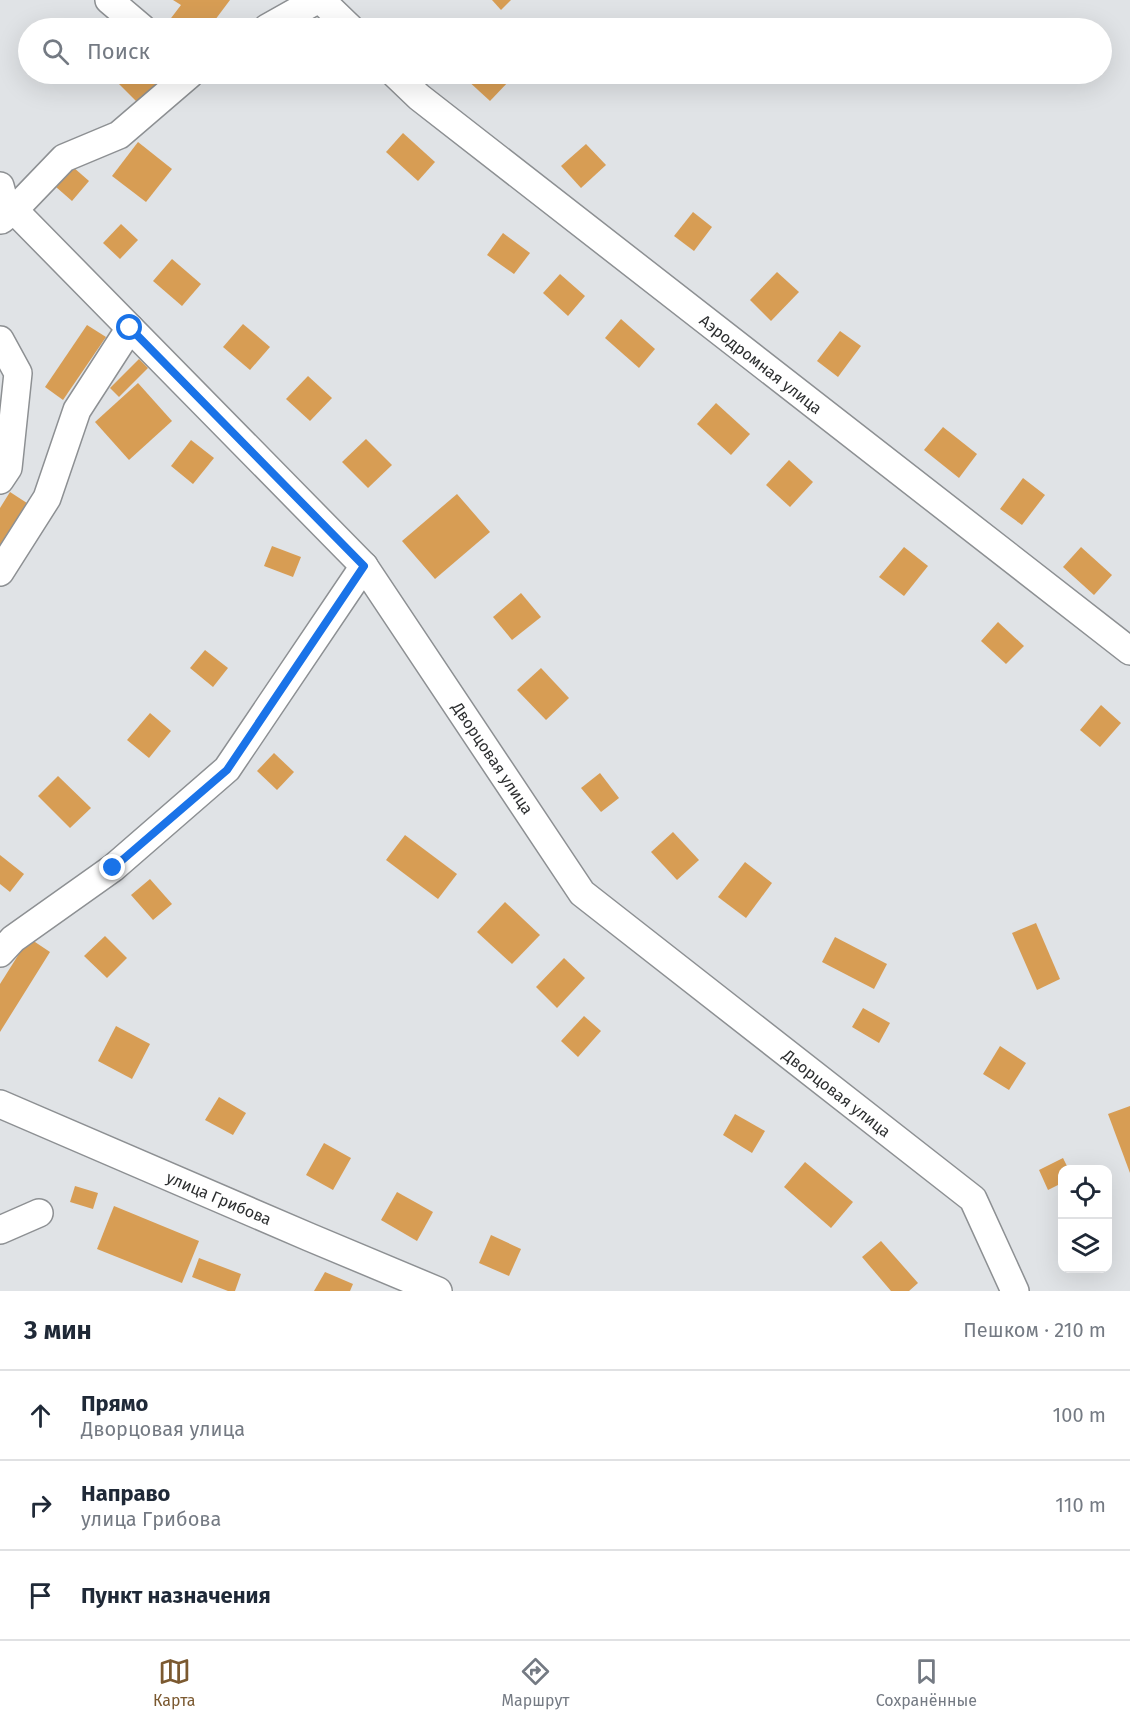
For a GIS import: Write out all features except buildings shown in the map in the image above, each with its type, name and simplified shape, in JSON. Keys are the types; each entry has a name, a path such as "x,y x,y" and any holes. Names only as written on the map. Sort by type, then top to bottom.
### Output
{"street":[{"path":"109,0 130,18"},
{"path":"286,18 319,0 339,18"},
{"path":"7,215 64,158 119,135 178,84"},
{"name":"Аэродромная улица","path":"405,84 419,97 1130,651"},
{"name":"Дворцовая улица","path":"0,186 7,215 130,328 364,566 582,893 973,1199 1015,1291"},
{"path":"0,572 47,498 77,410 130,328"},
{"path":"0,340 18,374 8,468 0,480"},
{"path":"0,953 13,939 113,868 227,770 364,566"},
{"name":"улица Грибова","path":"0,1104 438,1291"},
{"path":"0,1230 39,1213"}],"route":[{"path":"113,868 227,770 364,566 130,328"}]}
